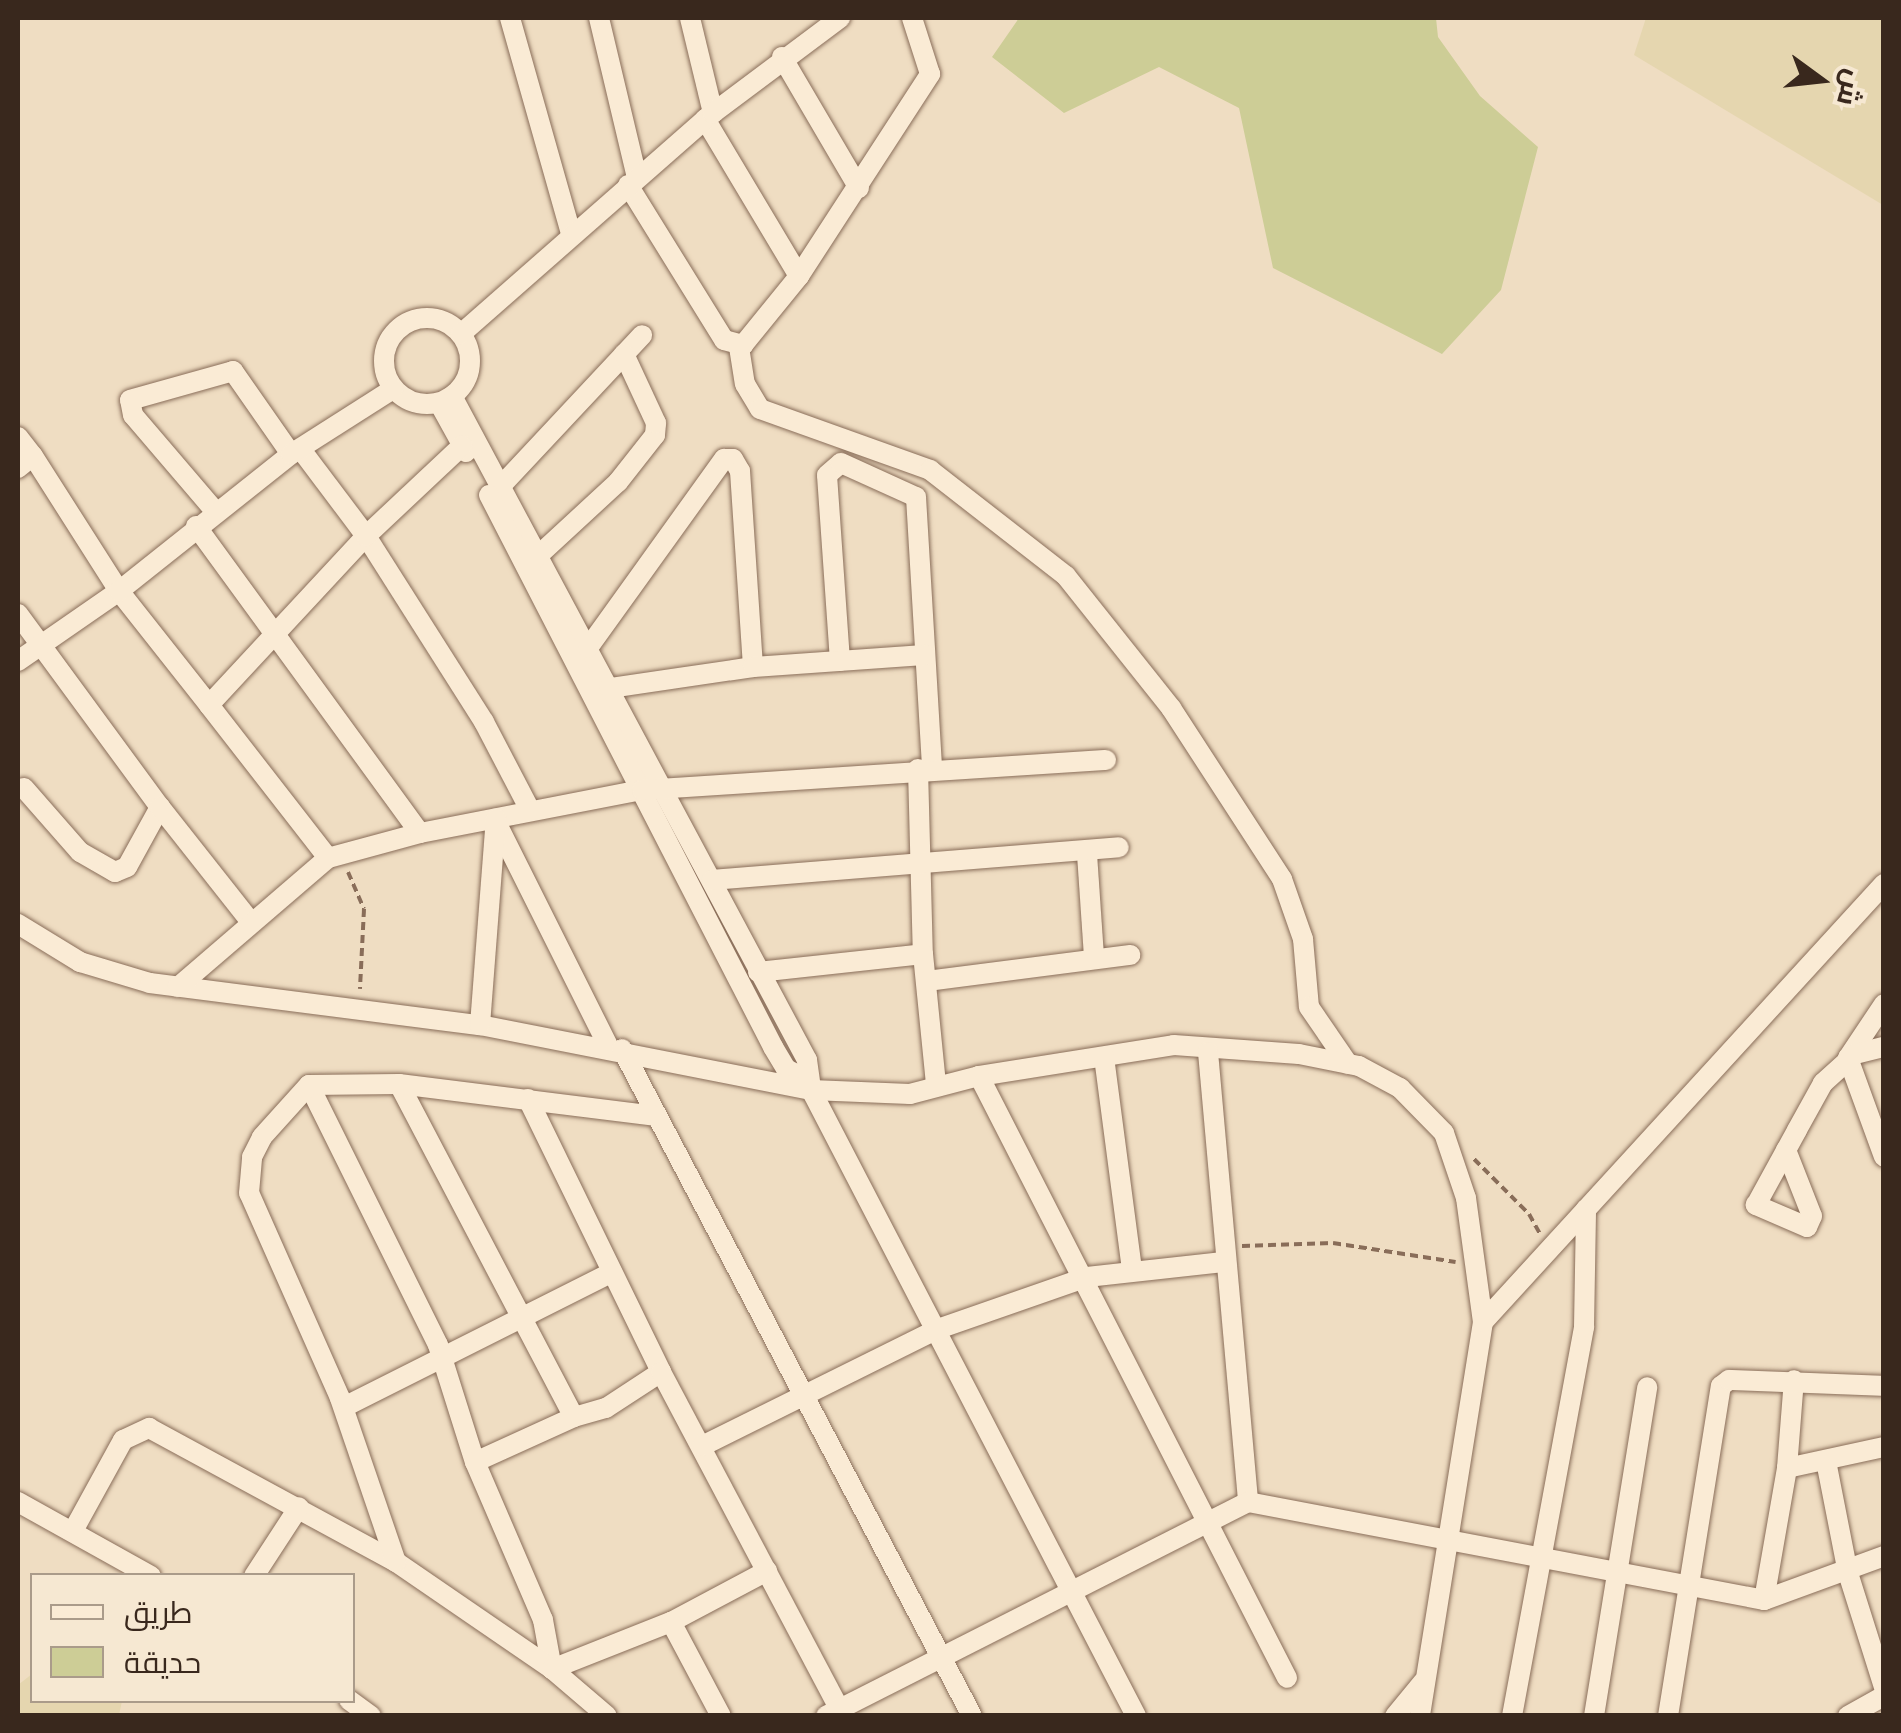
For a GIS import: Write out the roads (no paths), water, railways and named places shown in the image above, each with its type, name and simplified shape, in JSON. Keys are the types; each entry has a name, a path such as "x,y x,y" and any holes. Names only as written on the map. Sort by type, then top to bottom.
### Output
{"street":[{"path":"510,18 571,233"},
{"path":"599,18 632,181 715,327 739,347 744,384 760,408 930,470 1066,576 1171,708 1282,879 1303,939 1309,1007 1348,1064"},
{"path":"690,18 709,116 799,276"},
{"path":"461,334 571,233 709,116 782,57 840,18"},
{"path":"739,347 799,276 930,74 912,18"},
{"path":"782,57 859,188"},
{"path":"432,318 461,334 470,366 445,400 422,405 393,388 384,356 400,327 432,318"},
{"path":"500,487 642,335"},
{"path":"533,563 655,435 656,423 624,354"},
{"path":"215,511 133,415 130,400 234,372 366,536 484,722 530,810"},
{"path":"18,661 40,642 119,591 215,511 393,388"},
{"path":"445,400 462,446 610,688 652,789 773,1048 786,1069 808,1085"},
{"path":"445,400 500,487 533,563 652,789 712,880 807,1060 808,1085 1136,1716"},
{"path":"18,437 25,462 119,591 336,856"},
{"path":"209,705 366,536 462,446"},
{"path":"588,648 728,458 740,471 753,666"},
{"path":"840,661 827,475 841,463 916,497 925,655 923,954 936,1085"},
{"path":"196,526 420,833"},
{"path":"18,614 160,807 250,920"},
{"path":"610,688 753,666 925,655"},
{"path":"178,987 250,920 336,856 420,833 652,789 925,768 1106,760"},
{"path":"20,787 80,852 116,872 127,867 160,807"},
{"path":"480,1025 496,820"},
{"path":"496,820 972,1716"},
{"path":"712,880 1087,854 1119,847"},
{"path":"1087,854 1094,958"},
{"path":"1484,1322 1884,884"},
{"path":"18,924 80,962 178,987 480,1025 808,1085 910,1094 979,1076 1174,1045 1208,1052 1251,1049 1348,1064 1400,1088 1444,1134 1466,1198 1484,1322 1444,1544 1420,1716"},
{"path":"758,972 923,954"},
{"path":"927,981 1130,955"},
{"path":"1786,1150 1823,1083 1848,1058 1884,1004"},
{"path":"1848,1058 1884,1047"},
{"path":"1208,1052 1248,1502"},
{"path":"1104,1057 1132,1272"},
{"path":"1848,1058 1884,1156"},
{"path":"979,1076 1088,1278 1287,1678"},
{"path":"396,1562 344,1407 249,1193 252,1157 262,1137 309,1085 399,1084 655,1116"},
{"path":"399,1084 574,1417"},
{"path":"309,1085 442,1358 476,1462 542,1620 552,1669"},
{"path":"528,1099 660,1372 767,1570 836,1713 1248,1502 1444,1544 1616,1569 1688,1588 1764,1600 1848,1573 1884,1556"},
{"path":"1512,1716 1584,1327 1586,1209"},
{"path":"702,1446 938,1329 1088,1278 1223,1254"},
{"path":"344,1407 612,1272"},
{"path":"476,1462 574,1417 606,1408 660,1372"},
{"path":"1668,1716 1721,1386 1729,1380 1794,1380 1884,1386"},
{"path":"1764,1600 1787,1468 1794,1380"},
{"path":"1594,1716 1647,1388"},
{"path":"72,1531 122,1440 140,1428 161,1433 396,1562 552,1669 608,1716"},
{"path":"1787,1468 1884,1447"},
{"path":"1826,1461 1848,1573 1884,1687"},
{"path":"18,1502 146,1573"},
{"path":"256,1573 299,1508"},
{"path":"552,1669 671,1622 767,1570"},
{"path":"671,1622 721,1716"},
{"path":"1396,1716 1425,1680"},
{"path":"1848,1716 1884,1696"}]}
